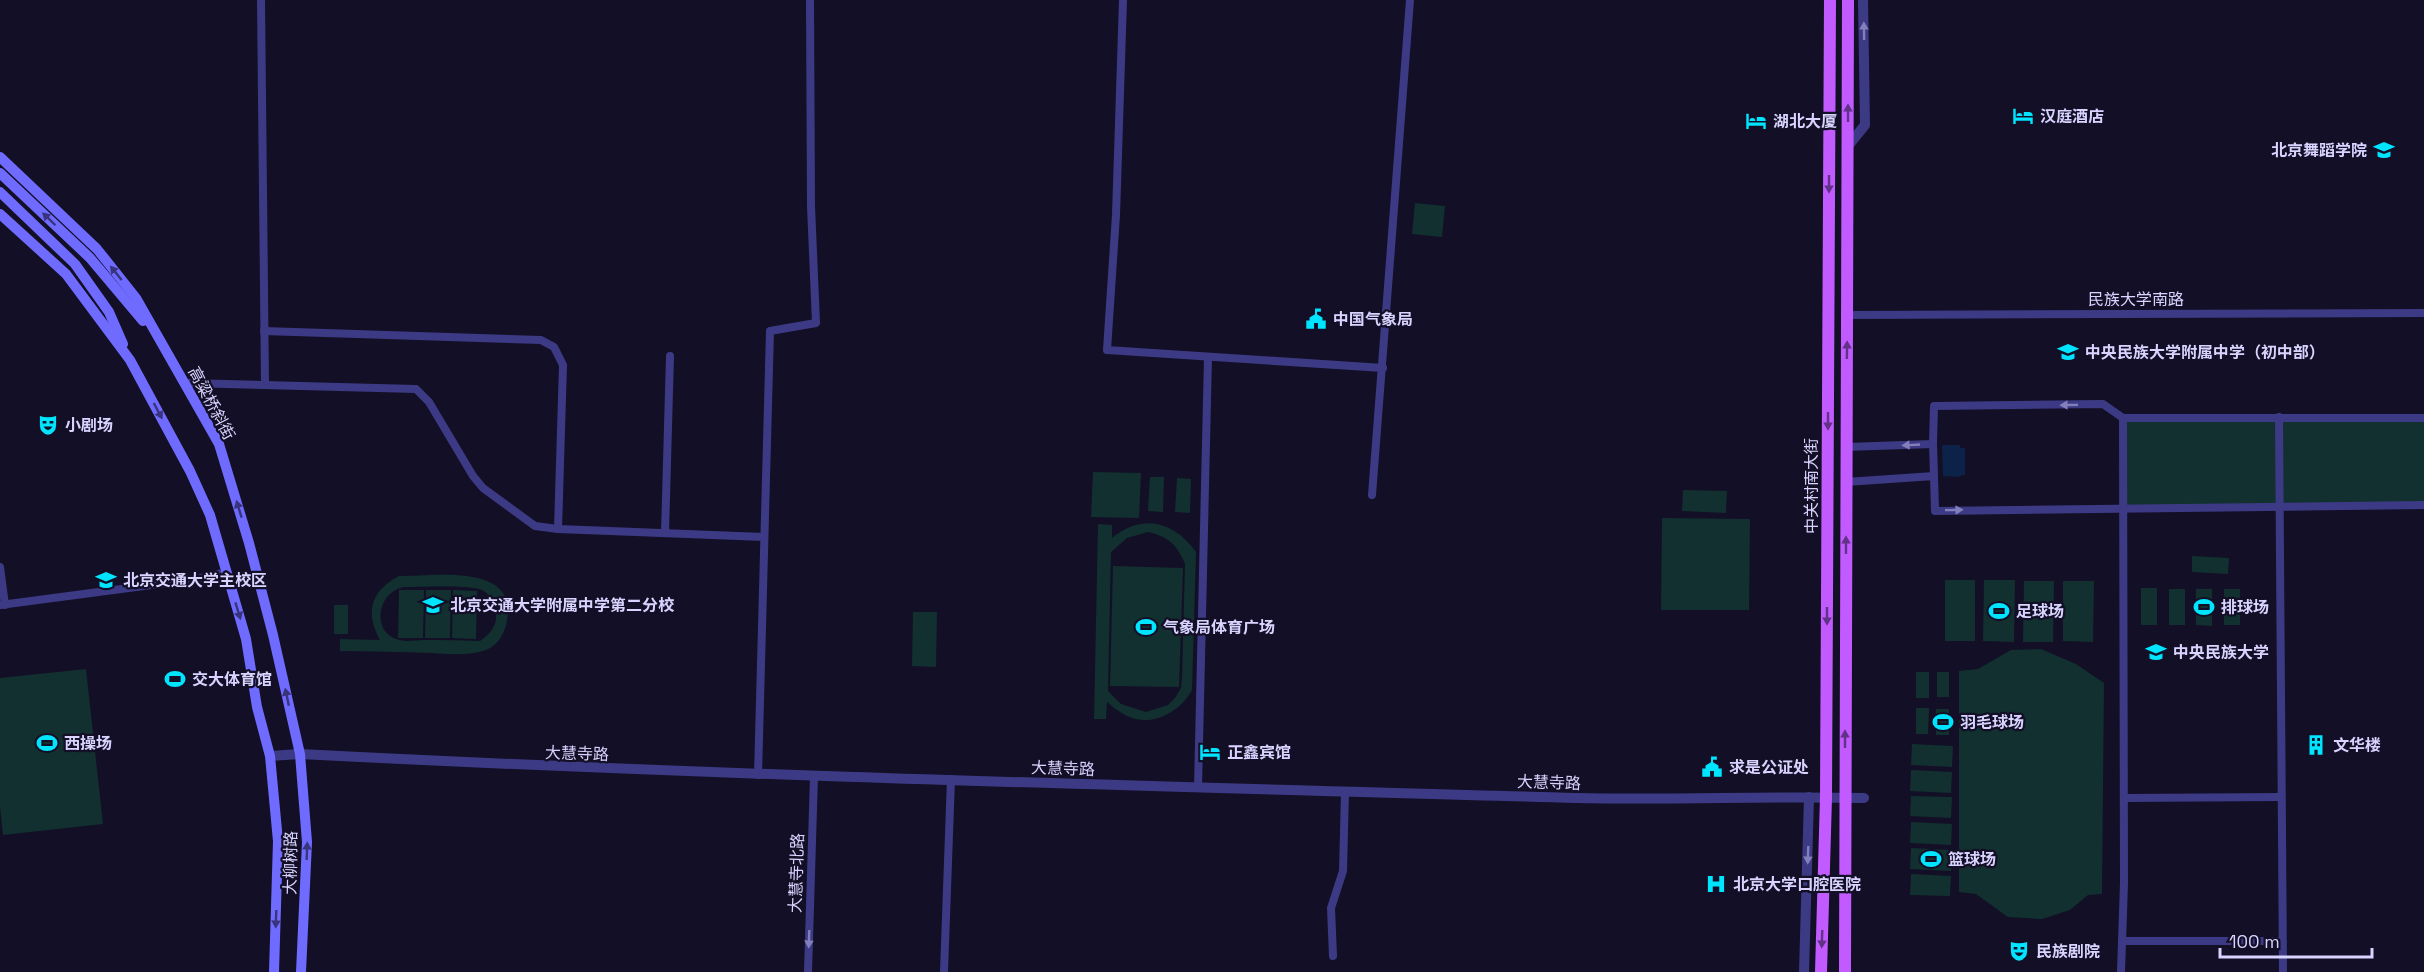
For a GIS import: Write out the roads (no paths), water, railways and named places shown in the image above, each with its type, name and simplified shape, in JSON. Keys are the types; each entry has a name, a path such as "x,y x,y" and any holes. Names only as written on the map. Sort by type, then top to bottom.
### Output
{"main road":[{"name":"中关村南大街","path":"1821,972 1826,797 1830,0"},
{"path":"1845,972 1848,0"},
{"name":"高粱桥斜街","path":"0,157 97,249 136,298 219,444 249,543 300,754"},
{"path":"1,174 90,258 159,340"},
{"path":"0,192 75,264 109,312 130,360 190,471 210,515 246,639 257,707 270,756"},
{"path":"0,214 66,274 130,360"},
{"name":"大柳树路","path":"300,754 307,843 301,972"},
{"name":"大柳树路","path":"270,756 278,842 274,972"}],"street":[{"path":"261,0 265,385"},
{"path":"758,775 770,331 816,323 811,206 810,0"},
{"path":"1123,0 1116,215 1107,350 1383,368"},
{"path":"1372,495 1410,0"},
{"path":"1848,146 1865,125 1863,0"},
{"name":"民族大学南路","path":"1848,315 2424,313"},
{"path":"264,331 541,340 554,347 563,365 558,529"},
{"path":"665,533 670,356"},
{"path":"1198,787 1208,357"},
{"path":"185,383 416,389 429,402 473,476 483,488 536,526 558,529 764,537"},
{"path":"2424,418 2123,418 2103,404 1934,406 1933,444 1935,511 2424,505"},
{"path":"2279,417 2283,972"},
{"path":"2121,972 2124,883 2123,418"},
{"path":"1846,447 1933,444"},
{"path":"1846,482 1934,476"},
{"path":"0,567 2,605 197,579 227,572"},
{"name":"大慧寺路","path":"270,756 300,754 758,775 1345,792 1675,800 1864,798"},
{"name":"大慧寺北路","path":"808,972 814,776"},
{"path":"944,972 951,779"},
{"path":"1333,956 1330,908 1343,871 1345,792"},
{"path":"1804,972 1809,797"},
{"path":"2124,798 2281,797"},
{"path":"2122,941 2282,941"}],"water":[{"path":"1942,445 1960,445 1960,448 1965,448 1965,475 1943,476"}],"place":[{"name":"汉庭酒店","path":"2023,116"},
{"name":"湖北大厦","path":"1756,121"},
{"name":"北京舞蹈学院","path":"2384,150"},
{"name":"中国气象局","path":"1316,319"},
{"name":"中央民族大学附属中学（初中部）","path":"2068,352"},
{"name":"小剧场","path":"48,425"},
{"name":"北京交通大学主校区","path":"106,580"},
{"name":"北京交通大学附属中学第二分校","path":"433,605"},
{"name":"排球场","path":"2204,607"},
{"name":"足球场","path":"1999,611"},
{"name":"气象局体育广场","path":"1146,627"},
{"name":"中央民族大学","path":"2156,652"},
{"name":"交大体育馆","path":"175,679"},
{"name":"羽毛球场","path":"1943,722"},
{"name":"西操场","path":"47,743"},
{"name":"文华楼","path":"2316,745"},
{"name":"正鑫宾馆","path":"1210,752"},
{"name":"求是公证处","path":"1712,767"},
{"name":"篮球场","path":"1931,859"},
{"name":"北京大学口腔医院","path":"1716,884"},
{"name":"民族剧院","path":"2019,951"}]}
